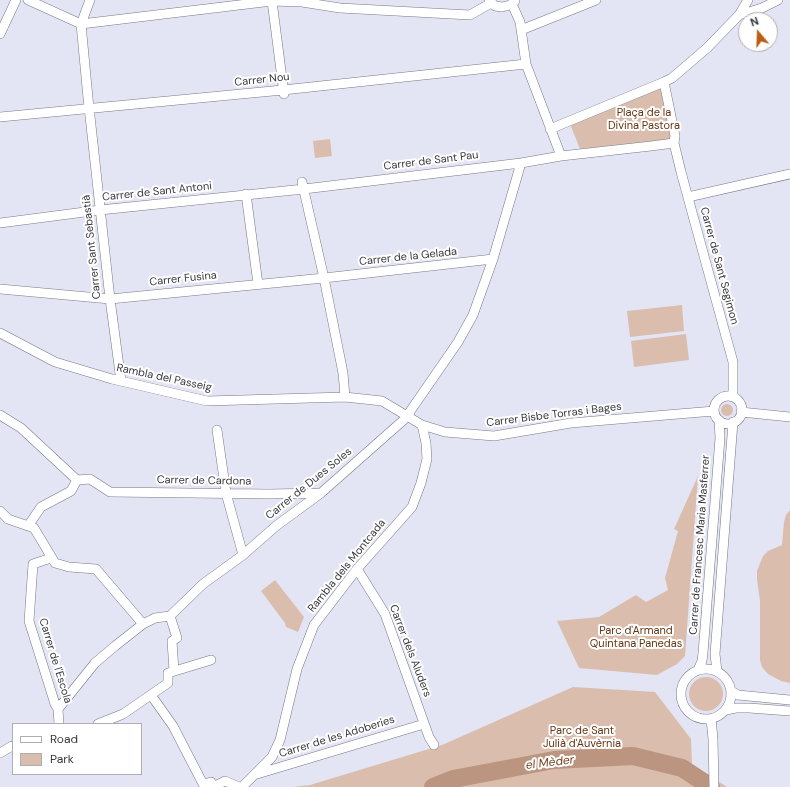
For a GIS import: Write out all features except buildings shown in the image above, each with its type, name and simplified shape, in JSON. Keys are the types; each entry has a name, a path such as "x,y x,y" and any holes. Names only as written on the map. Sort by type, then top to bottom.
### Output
{"street":[{"path":"0,34 16,0"},
{"path":"28,0 81,24 272,1 340,4 470,15 490,2 502,7 508,6 514,2 520,22 526,64 561,156 674,143 675,136 664,82"},
{"path":"81,24 90,0"},
{"path":"521,30 596,0"},
{"path":"741,12 748,0"},
{"path":"754,0 756,4 762,8"},
{"path":"749,12 762,8 778,0"},
{"path":"272,1 283,92"},
{"path":"550,129 664,82 707,48 738,16"},
{"name":"Carrer Sant Sebastià","path":"81,24 100,210 121,381"},
{"name":"Carrer Nou","path":"0,117 283,92 526,64"},
{"name":"Carrer de Sant Segimon","path":"674,143 733,362 733,397"},
{"name":"Carrer de Sant Pau","path":"246,194 303,185 521,163 561,156"},
{"name":"Carrer de Dues Soles","path":"170,616 203,584 243,555 276,526 321,493 407,416 470,322 480,299 493,259 521,163"},
{"path":"688,197 790,174"},
{"path":"303,185 343,373 345,397"},
{"path":"246,194 258,284"},
{"name":"Carrer de Sant Antoni","path":"0,223 100,210 246,194"},
{"name":"Carrer de la Gelada","path":"258,284 493,259"},
{"name":"Carrer Fusina","path":"0,289 110,298 258,284"},
{"name":"Rambla del Passeig","path":"0,334 55,362 121,381 207,401 345,397 382,401 422,425"},
{"path":"724,396 733,397 740,404 741,412 739,418 733,422 726,423 719,420 714,411 718,400 724,396"},
{"name":"Carrer Bisbe Torras i Bages","path":"422,425 445,432 494,436 571,423 714,411"},
{"path":"741,412 790,417"},
{"path":"0,415 21,428 76,480 71,491 41,507 28,526"},
{"name":"Carrer de Francesc Maria Masferrer","path":"698,670 704,653 720,438 719,420"},
{"name":"Carrer de Francesc Maria Masferrer","path":"717,671 715,654 733,422"},
{"name":"Rambla dels Montcada","path":"242,786 272,757 280,740 297,669 314,625 357,569 412,507 421,483 427,459 426,443 422,425"},
{"path":"217,430 226,493 243,555"},
{"name":"Carrer de Cardona","path":"76,480 90,479 110,492 321,493"},
{"path":"0,511 4,521 34,528 55,563 69,567 96,569 143,624"},
{"name":"Carrer de l'Escola","path":"51,558 33,564 29,621 54,704 58,709 59,723"},
{"name":"Carrer dels Aluders","path":"357,569 385,614 429,738 434,745"},
{"path":"58,709 95,663 143,624 155,618 170,616 177,638 172,641 174,671"},
{"path":"100,723 123,714 168,683 168,673 211,660"},
{"path":"705,669 717,671 726,678 731,691 730,702 726,710 719,716 711,719 702,719 694,716 687,711 683,703 681,695 683,683 691,674 698,670 705,669"},
{"path":"731,691 738,696 790,700"},
{"path":"151,695 173,726 203,784 211,782 213,787 225,781 242,786"},
{"path":"726,710 749,708 790,711"},
{"path":"711,719 714,787"},
{"name":"Carrer de les Adoberies","path":"256,774 424,724"},
{"path":"0,753 12,746"}],"green space":[{"name":"Plaça de la Divina Pastora","path":"663,87 672,139 580,149 570,124"},
{"path":"330,139 332,156 315,158 313,141"},
{"path":"682,305 684,331 630,337 627,311"},
{"path":"686,334 689,360 634,367 631,341"},
{"path":"725,404 729,404 733,410 729,416 725,416 721,412 721,408"},
{"name":"Parc d'Armand Quintana Panedas","path":"698,476 685,656 677,664 657,675 579,668 557,621 599,617 636,595 646,602 668,590 665,578 678,531 674,529"},
{"path":"790,510 790,683 781,681 768,674 762,667 760,660 760,601 757,571 763,556 768,551 782,545 784,522 786,515"},
{"path":"275,580 304,617 298,632 286,627 285,623 261,591"},
{"path":"706,677 718,682 723,694 718,706 706,711 694,706 689,694 694,682"},
{"name":"Parc de Sant Julià d'Auvèrnia","path":"573,687 655,692 691,739 692,764 727,787 293,787 310,785 442,745"}],"waterway":[{"name":"el Mèder","path":"433,787 453,779 554,760 633,756 682,768 711,787"}]}
